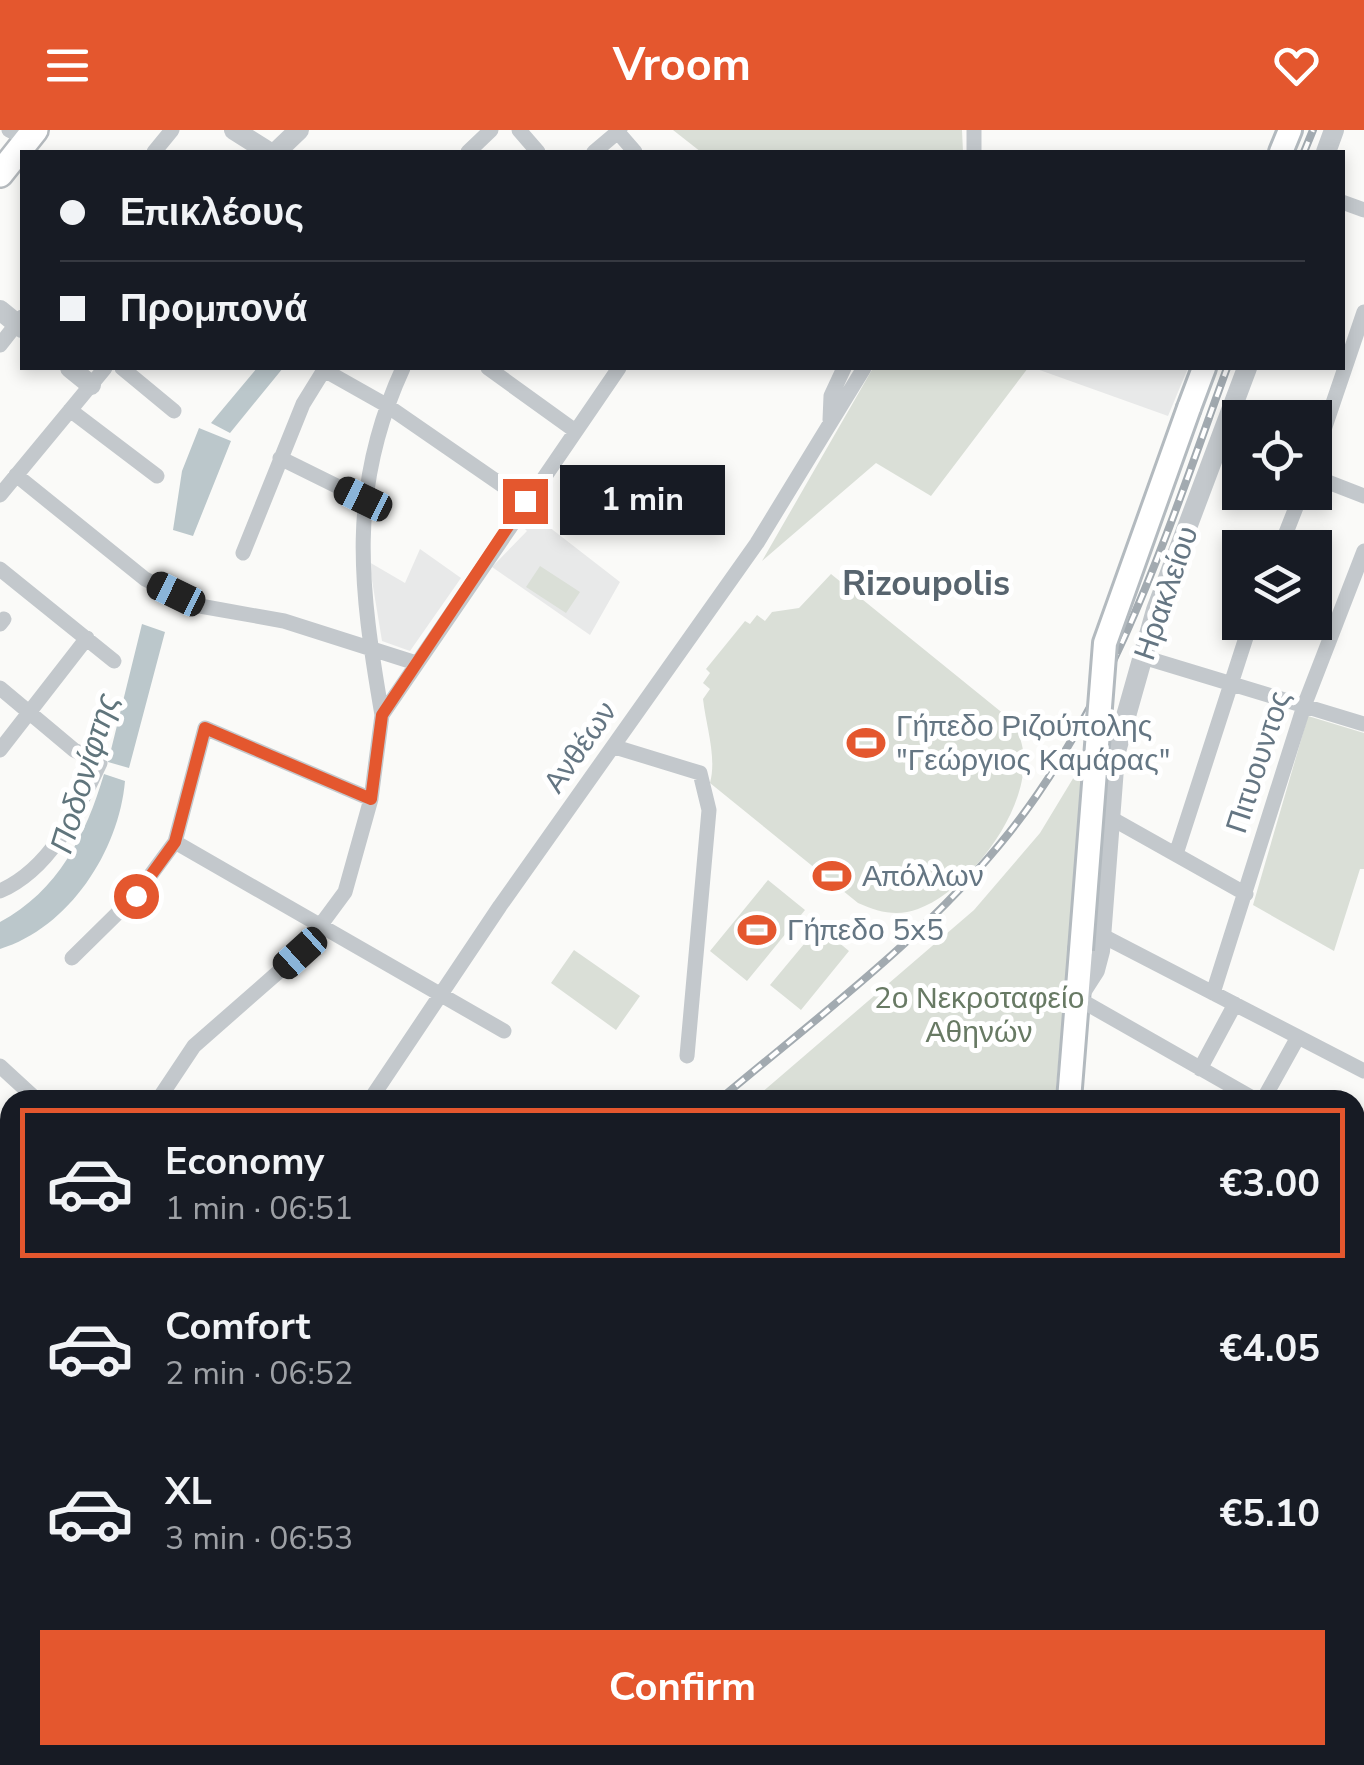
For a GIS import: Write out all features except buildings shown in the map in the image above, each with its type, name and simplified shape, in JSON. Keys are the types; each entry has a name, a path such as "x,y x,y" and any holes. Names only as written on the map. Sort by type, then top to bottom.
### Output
{"main road":[{"path":"0,174 24,133"},
{"name":"Ηρακλείου","path":"1075,1090 1077,998 1105,643 1203,370"}],"street":[{"path":"156,150 172,130"},
{"path":"234,130 269,150"},
{"path":"274,150 299,130"},
{"path":"470,150 491,130"},
{"path":"519,130 536,150"},
{"path":"596,150 618,131"},
{"path":"1345,368 1364,312"},
{"path":"0,344 15,320"},
{"path":"73,370 92,384"},
{"path":"0,495 103,370"},
{"path":"124,370 174,411"},
{"path":"243,553 280,458 324,370 386,404 525,501"},
{"path":"165,1090 194,1046 300,953 322,926 355,868 371,799 382,715 360,565 363,499 386,404 402,370"},
{"path":"491,370 574,430"},
{"path":"382,715 618,370"},
{"name":"Ανθέων","path":"830,424 832,396 843,370"},
{"name":"Ανθέων","path":"381,1090 441,995 757,543 863,370"},
{"name":"Ηρακλείου","path":"1077,998 1095,970 1101,935 1115,754 1156,610 1246,370"},
{"path":"1332,406 1344,370"},
{"path":"70,410 158,476"},
{"path":"280,458 363,499"},
{"path":"16,476 146,579 176,594 222,612 284,622 416,663"},
{"path":"1332,484 1364,496"},
{"name":"Πιτυουντος","path":"1214,993 1304,706 1364,551"},
{"path":"0,569 114,661"},
{"path":"0,750 87,638"},
{"path":"1176,854 1245,640"},
{"path":"1143,657 1364,724"},
{"path":"0,688 74,750 100,763 74,820 35,868 0,891"},
{"path":"72,958 136,896 175,842 205,728 371,799"},
{"path":"614,747 700,773 709,810 686,1056"},
{"path":"1109,817 1246,894"},
{"path":"175,842 504,1030"},
{"path":"1101,935 1364,1070"},
{"path":"1077,998 1240,1090"},
{"path":"1200,1069 1235,1004"},
{"path":"1265,1090 1298,1037"},
{"path":"0,1066 26,1090"},
{"path":"62,1765 95,1765"}],"shaded area":[{"path":"255,370 281,370 230,433 211,423"},
{"path":"1040,370 1187,370 1168,416"},
{"path":"199,428 231,441 193,536 173,530 182,471"},
{"path":"531,513 620,582 590,635 492,567 527,531 522,526"},
{"path":"420,549 461,578 410,651 382,641 369,562 405,583"},
{"path":"142,624 165,632 129,768 108,762"},
{"path":"104,774 125,781 113,834 101,859 86,883 48,924 0,949 0,922 54,878 78,839"}],"green space":[{"path":"673,130 962,130 963,150 698,150"},
{"path":"872,370 1026,370 931,496 876,463 762,561"},
{"path":"540,566 580,592 566,613 526,587"},
{"name":"Γήπεδο Ριζούπολης \"Γεώργιος Καμάρας\"","path":"831,574 1005,715 1020,738 1024,766 1018,795 1005,825 964,878 941,897 903,913 858,903 710,783 712,752 703,699 710,689 703,683 710,673 706,669 745,621 750,624 757,615 765,621 772,612 799,608"},
{"path":"1308,716 1364,733 1364,869 1360,869 1334,951 1253,905"},
{"name":"2ο Νεκροταφείο Αθηνών","path":"1086,757 1056,1090 765,1090 974,910 1040,833"},
{"name":"Γήπεδο 5x5","path":"768,880 805,910 747,981 710,951"},
{"name":"Γήπεδο 5x5","path":"819,926 849,951 801,1010 770,985"},
{"path":"574,950 640,996 616,1030 551,983"}],"railway":[{"path":"1305,150 1313,130"},
{"path":"731,1090 871,973 943,906 1009,833 1047,781 1080,726 1136,610 1226,370"}],"place":[{"name":"Γήπεδο Ριζούπολης \"Γεώργιος Καμάρας\"","path":"866,743"},
{"name":"Απόλλων","path":"832,876"},
{"name":"Γήπεδο 5x5","path":"757,930"}],"district":[{"name":"Rizoupolis","path":"926,583"}],"route":[{"path":"136,896 175,842 205,728 371,799 382,715 525,501"}],"water label":[{"name":"Ποδονίφτης","path":"84,773"}]}
